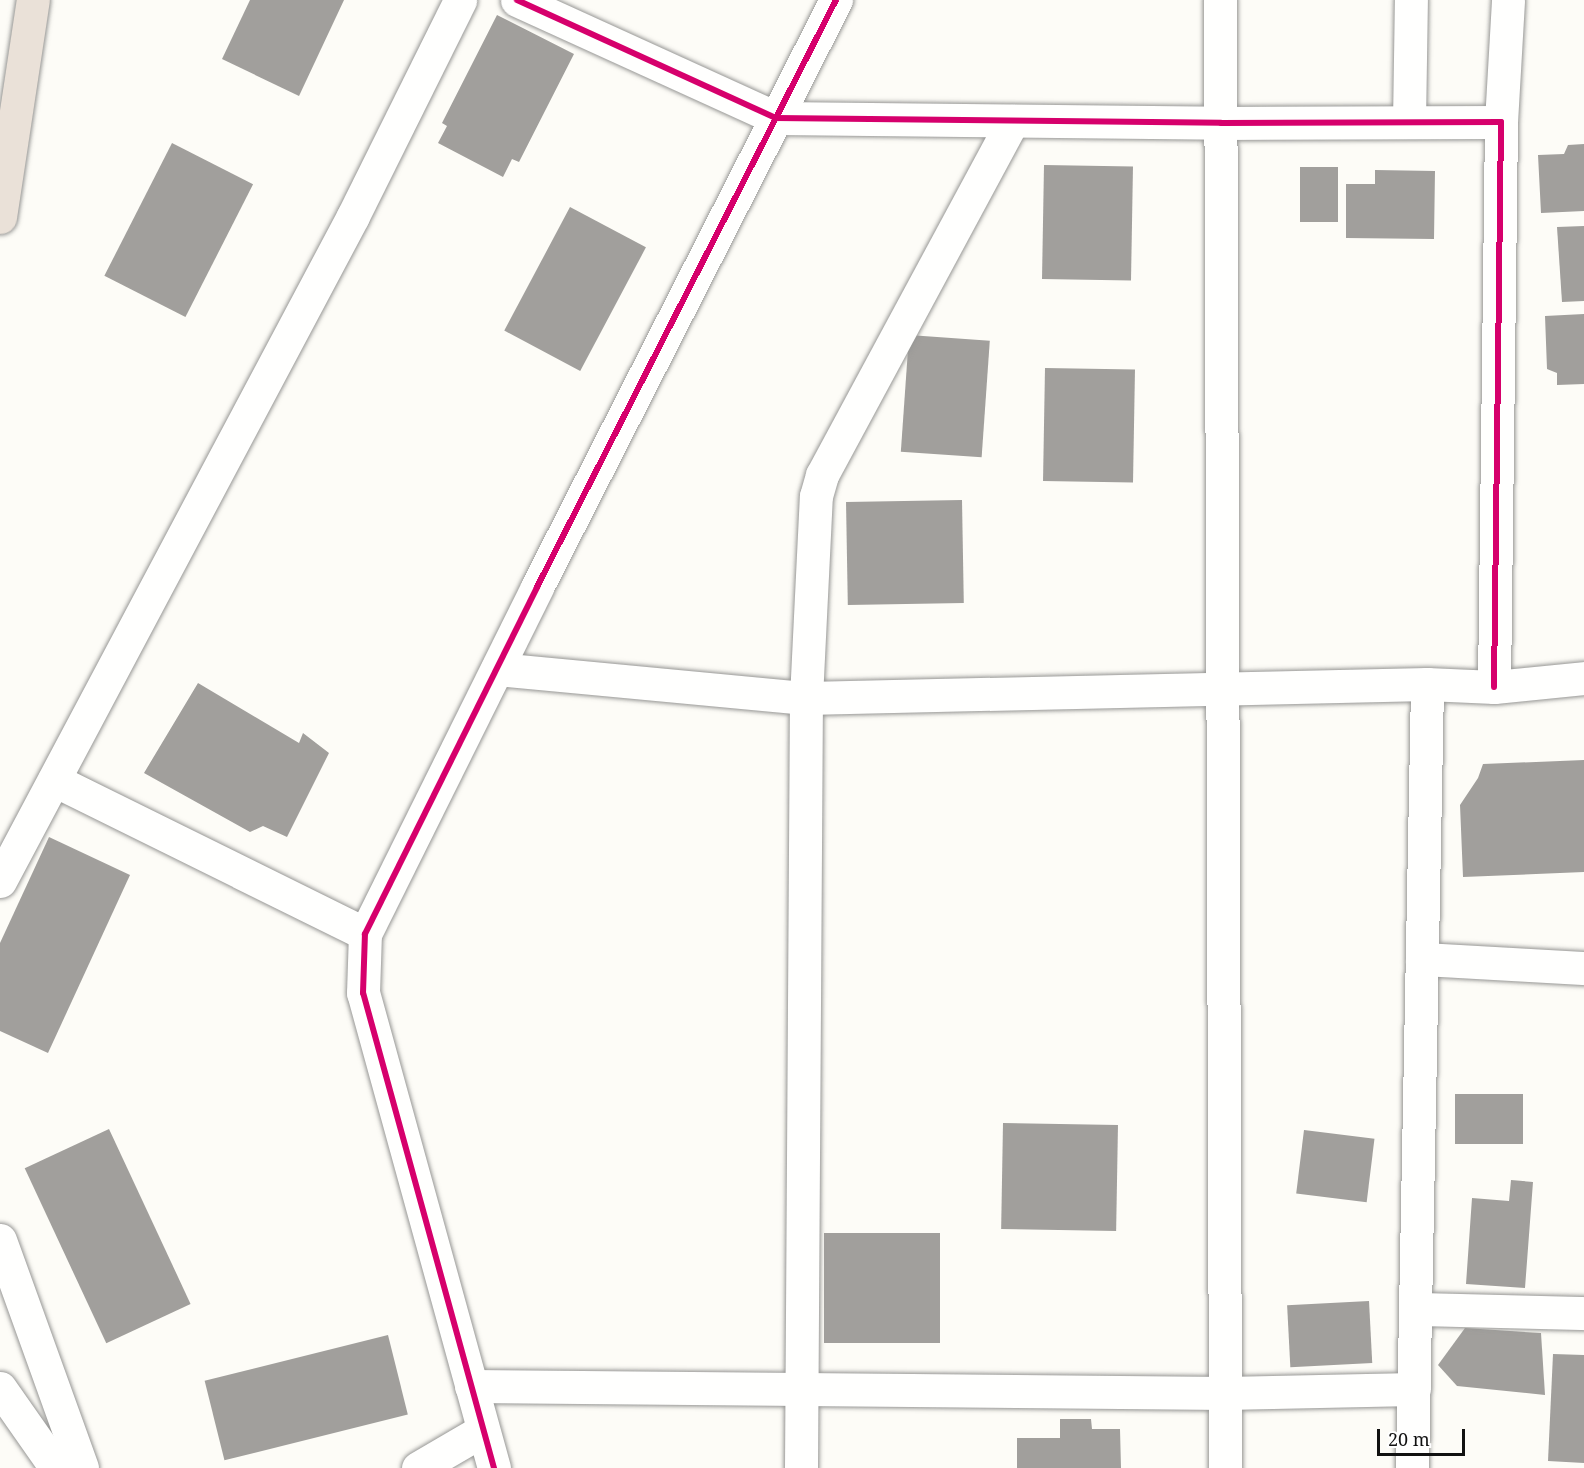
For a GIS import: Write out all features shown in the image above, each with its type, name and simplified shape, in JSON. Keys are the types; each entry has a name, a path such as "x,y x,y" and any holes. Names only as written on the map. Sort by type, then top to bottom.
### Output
{"highway":[{"path":"0,217 33,0"}],"street":[{"path":"0,881 353,216 460,0"},
{"path":"516,0 776,118 1221,123 1501,122"},
{"path":"494,1468 363,993 365,934 496,669 836,0"},
{"path":"1220,0 1225,978 1222,1166 1225,1468"},
{"path":"1408,122 1411,0"},
{"path":"1494,687 1501,122 1508,0"},
{"path":"801,1468 806,698 816,496 822,475 1013,121"},
{"path":"496,669 806,698 1427,684 1494,687 1584,678"},
{"path":"1412,1468 1427,684"},
{"path":"54,780 365,934"},
{"path":"1422,959 1584,968"},
{"path":"0,1240 82,1468"},
{"path":"1416,1309 1584,1313"},
{"path":"471,1386 1225,1393 1414,1389"},
{"path":"0,1388 56,1468"},
{"path":"417,1468 483,1430"}],"building":[{"path":"250,0 344,0 299,96 222,59"},
{"path":"497,15 574,54 519,162 512,159 503,177 438,143 447,126 442,123"},
{"path":"172,143 253,184 185,317 104,276"},
{"path":"1584,144 1584,211 1541,213 1538,155 1564,154 1568,145"},
{"path":"1044,165 1133,167 1131,281 1042,279"},
{"path":"1300,167 1338,167 1338,222 1300,222"},
{"path":"1375,170 1435,171 1434,239 1346,238 1346,184 1375,184"},
{"path":"570,207 646,247 580,371 504,331"},
{"path":"1584,226 1584,301 1562,302 1557,227"},
{"path":"1584,314 1584,384 1557,385 1557,373 1547,369 1545,316"},
{"path":"909,335 990,341 982,457 901,452"},
{"path":"1045,368 1135,370 1133,483 1043,481"},
{"path":"962,500 964,603 848,605 846,502"},
{"path":"198,683 299,743 303,733 329,753 287,837 263,826 250,832 144,773"},
{"path":"1584,760 1584,872 1463,877 1460,805 1478,778 1483,764"},
{"path":"49,837 130,875 48,1053 0,1031 0,943"},
{"path":"1455,1094 1523,1094 1523,1144 1455,1144"},
{"path":"1003,1123 1118,1125 1116,1231 1001,1229"},
{"path":"109,1129 191,1304 106,1343 25,1168"},
{"path":"1304,1130 1374,1139 1367,1202 1296,1194"},
{"path":"1511,1180 1533,1182 1525,1288 1466,1284 1472,1198 1509,1201"},
{"path":"824,1233 940,1233 940,1343 824,1343"},
{"path":"1369,1301 1372,1363 1290,1367 1287,1305"},
{"path":"1465,1328 1541,1333 1545,1395 1457,1386 1438,1365"},
{"path":"388,1335 408,1415 224,1460 205,1381"},
{"path":"1553,1354 1584,1355 1584,1463 1548,1461"},
{"path":"1060,1419 1091,1419 1092,1429 1120,1429 1121,1468 1017,1468 1017,1438 1060,1438"}],"cycle path":[{"path":"517,0 776,118 1221,123 1501,122 1494,687"},
{"path":"494,1468 363,993 365,934 537,587 836,0"}]}
